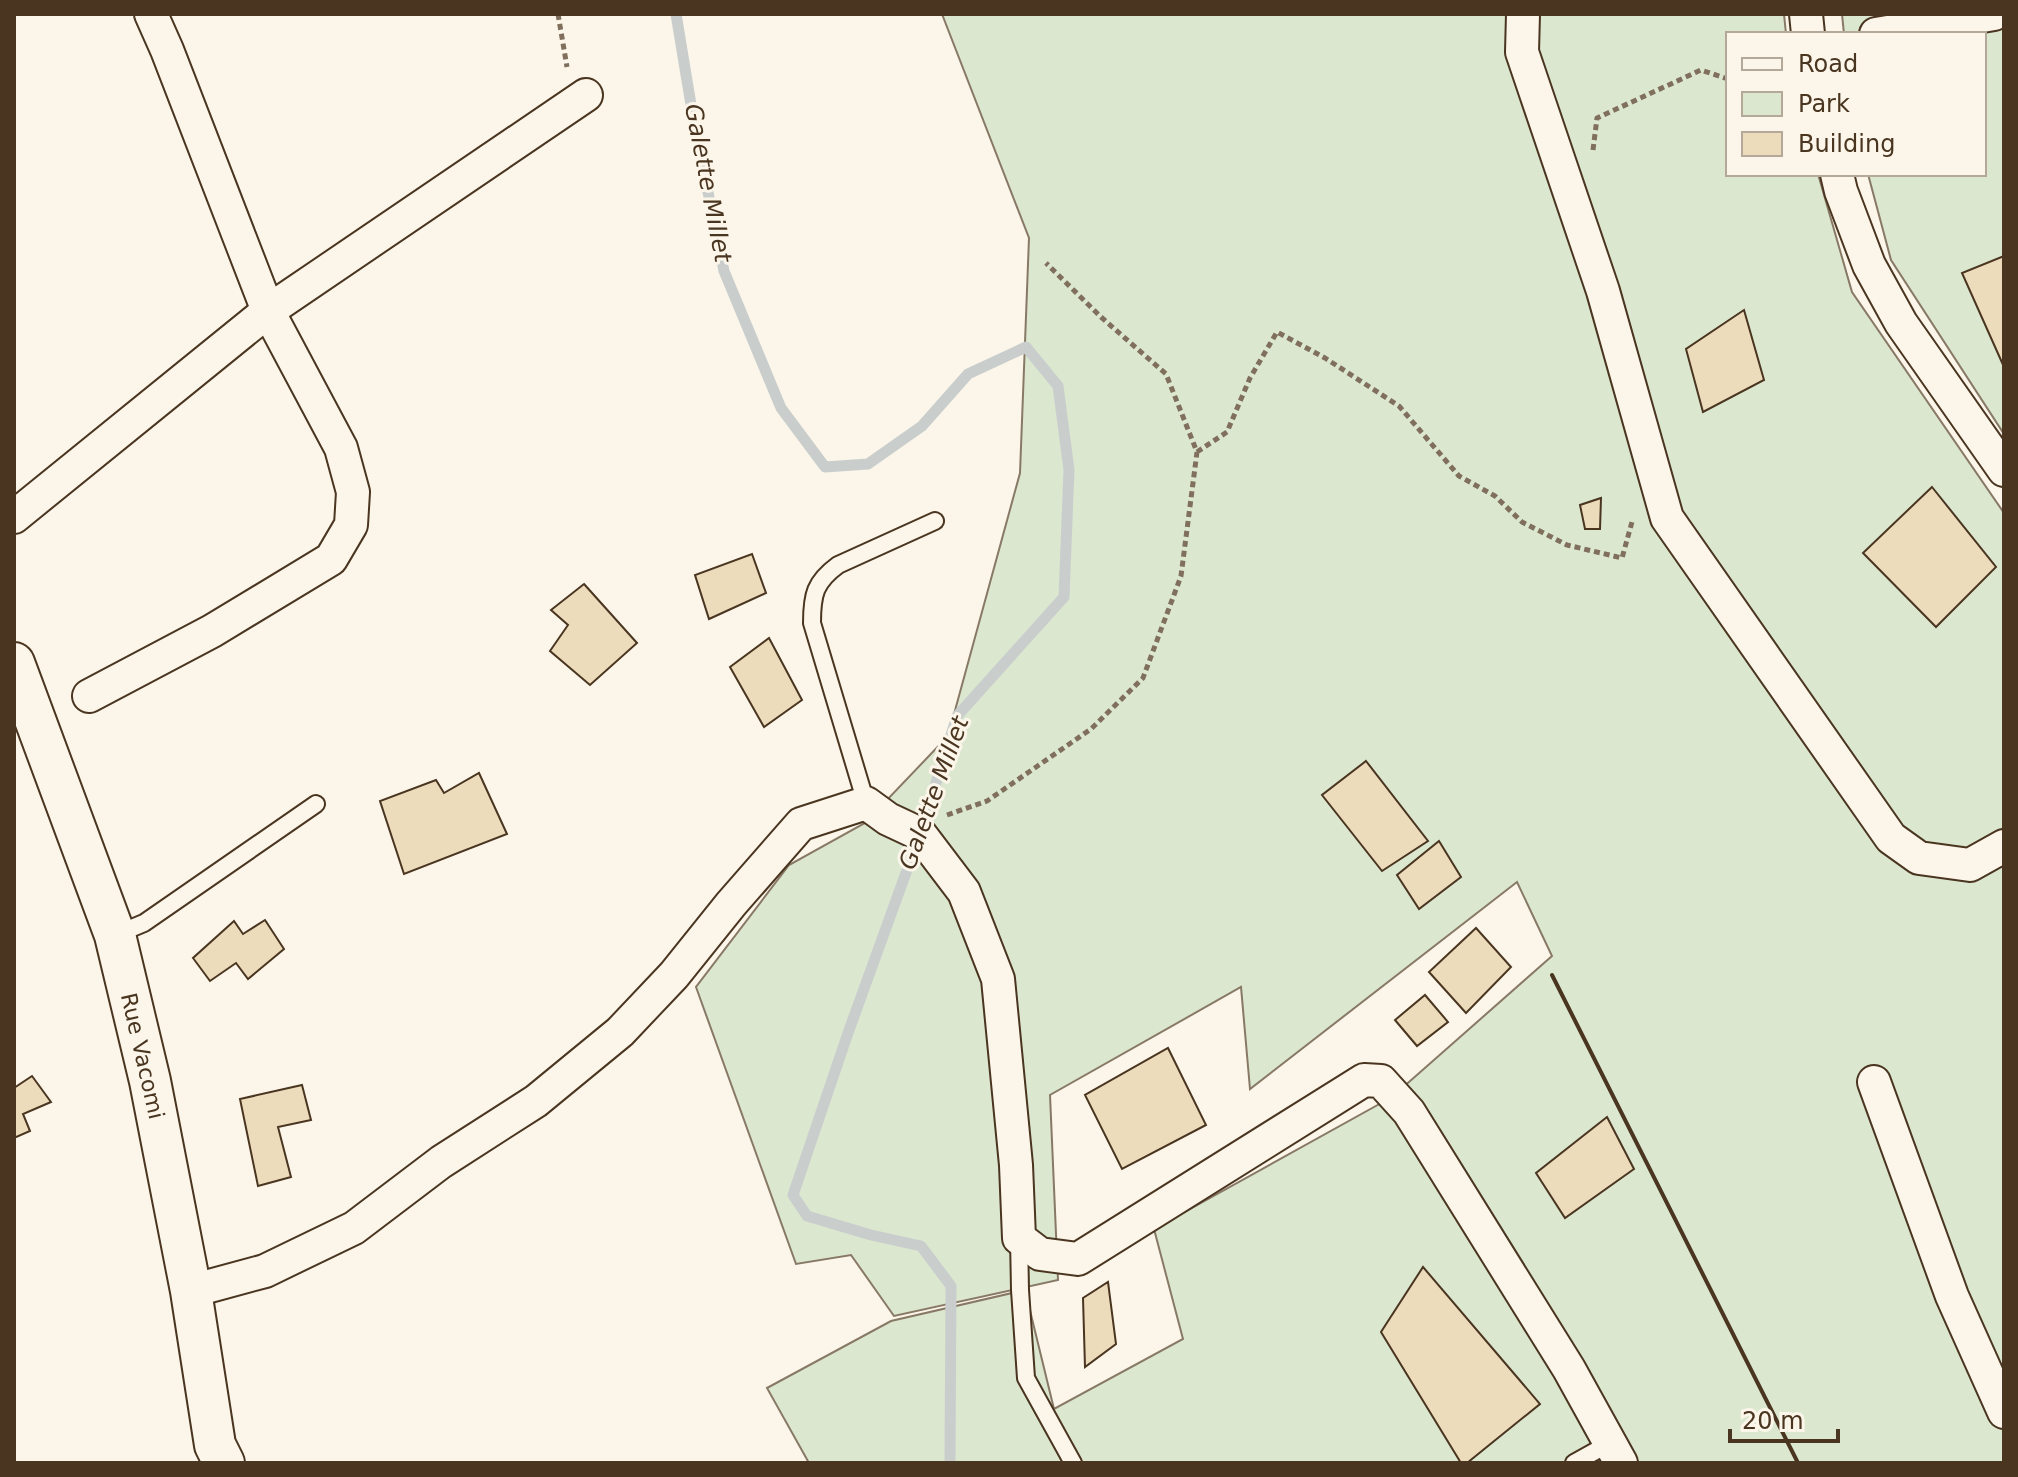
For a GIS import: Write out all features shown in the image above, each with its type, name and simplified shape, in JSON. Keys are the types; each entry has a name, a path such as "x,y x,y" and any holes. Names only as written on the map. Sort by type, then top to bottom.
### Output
{"street":[{"path":"89,696 212,631 331,559 351,525 353,492 341,448 268,311 151,14"},
{"path":"1523,14 1522,52 1603,291 1667,518 1891,838 1919,858 1970,865 2004,846"},
{"path":"1888,32 1994,14"},
{"path":"14,517 268,311 580,99"},
{"path":"1837,176 1869,265 1901,323 2004,470"},
{"name":"Rue Vacomi","path":"14,663 115,935 150,1081 191,1291 215,1445 224,1463"},
{"path":"191,1291 265,1271 354,1228 441,1162 536,1101 620,1032 674,975 801,824 866,803 888,819 920,834 964,892 998,979 1016,1165 1019,1238 1040,1254 1078,1259 1364,1080 1381,1081 1409,1112 1569,1369 1615,1453"},
{"path":"1874,1082 1952,1296 2004,1412"}],"lane":[{"path":"866,803 812,623 812,603 816,588 825,575 838,565 935,521"},
{"path":"115,935 144,923 316,804"},
{"path":"1019,1238 1026,1378 1073,1463"},
{"path":"1574,1463 1615,1453"}],"path":[{"path":"558,14 580,99"},
{"path":"1591,163 1597,118 1701,70 1726,78"},
{"path":"920,834 950,813 987,801 1091,729 1143,678 1181,576 1197,452 1166,374 1046,263"},
{"path":"1197,452 1227,432 1250,378 1277,332 1325,358 1399,406 1459,476 1495,496 1522,522 1567,545 1622,558 1633,518"}],"green space":[{"path":"942,14 1784,14 1786,32 1726,32 1726,176 1819,176 1852,292 2004,513 2004,1463 809,1463 767,1388 891,1321 1025,1290 1054,1409 1183,1339 1154,1229 1392,1097 1552,956 1517,882 1250,1089 1241,987 1050,1095 1058,1280 894,1316 851,1255 796,1264 696,987 789,865 865,823 948,736 1020,473 1029,238"},
{"path":"1842,14 2004,14 2004,434 1891,260 1869,176 1986,176 1986,32 1844,32"}],"building":[{"path":"2004,256 2004,367 1962,273"},
{"path":"1744,310 1764,380 1703,412 1686,349"},
{"path":"1932,487 1996,567 1936,627 1863,553"},
{"path":"1601,498 1600,529 1585,529 1580,505"},
{"path":"752,554 766,593 709,619 695,575"},
{"path":"584,584 637,643 590,685 550,651 568,625 551,610"},
{"path":"769,638 802,700 764,727 730,667"},
{"path":"1366,761 1428,841 1382,871 1322,795"},
{"path":"479,773 507,834 404,874 380,801 436,780 444,793"},
{"path":"1439,841 1461,877 1419,909 1397,875"},
{"path":"265,920 284,949 248,979 236,963 210,981 193,958 234,921 243,934"},
{"path":"1476,928 1511,967 1466,1013 1429,972"},
{"path":"1425,995 1448,1022 1417,1046 1395,1020"},
{"path":"1168,1048 1206,1125 1122,1169 1085,1095"},
{"path":"32,1076 51,1102 23,1114 30,1131 14,1138 14,1088"},
{"path":"302,1085 311,1120 278,1127 291,1177 258,1186 240,1099"},
{"path":"1607,1117 1634,1169 1565,1218 1536,1173"},
{"path":"1423,1267 1540,1404 1467,1463 1461,1463 1381,1332"},
{"path":"1108,1282 1116,1344 1085,1367 1083,1298"}],"waterway":[{"name":"Galette Millet","path":"676,14 724,271 781,408 825,467 868,464 922,426 968,374 1026,347 1058,386 1069,470 1064,597 957,716 920,834 793,1195 807,1216 921,1246 951,1286 950,1463"}],"wall":[{"path":"1552,975 1798,1463"}]}
